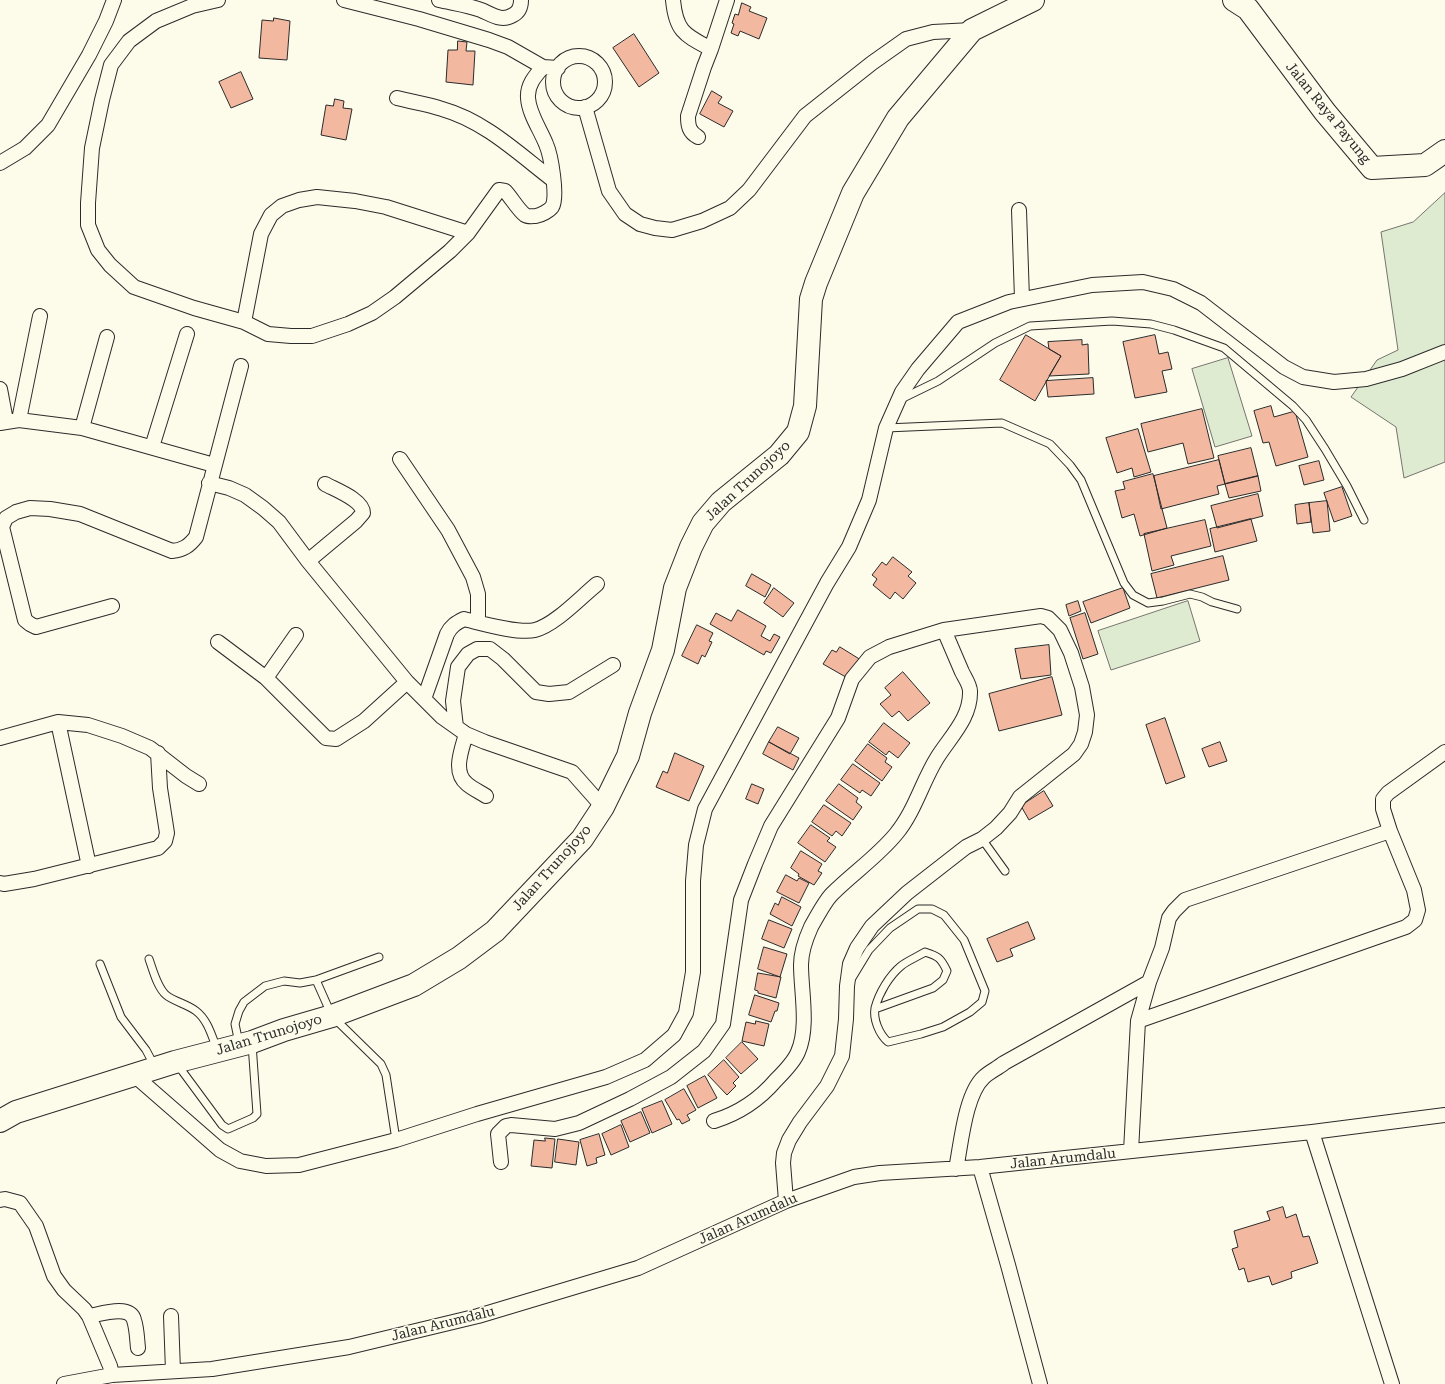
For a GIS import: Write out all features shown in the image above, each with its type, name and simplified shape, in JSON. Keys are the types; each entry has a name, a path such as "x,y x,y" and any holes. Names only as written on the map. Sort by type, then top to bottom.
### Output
{"main road":[{"path":"972,30 1033,0"},
{"name":"Jalan Raya Payung","path":"1234,0 1248,9 1325,112 1372,168 1425,165 1445,151"},
{"name":"Jalan Trunojoyo","path":"0,1120 16,1112 332,1016 414,985 459,958 495,931 582,839 603,807 628,756 640,713 663,650 675,588 691,547 703,523 721,502 779,455 798,432 805,406 811,299 816,283 854,193 898,118 972,30"}],"street":[{"path":"0,163 25,148 48,125 89,55 106,21 114,0"},
{"path":"218,0 192,6 156,21 129,41 111,65 92,148 88,225 98,250 110,265 134,287 194,308 244,322 268,334 312,336 348,324 372,313 395,297 450,251 468,233 499,190 505,191 525,215 532,217 540,215 550,209 553,205 555,194 551,159 547,144 530,109 528,98 530,83 543,67"},
{"path":"344,0 419,18 489,40 508,47 543,67 558,68"},
{"path":"439,0 481,10 492,16 503,19 516,14 521,7 521,0"},
{"path":"673,0 675,15 680,28 689,38 712,49"},
{"path":"698,137 692,134 689,130 688,116 704,67 712,49 727,0"},
{"path":"585,107 609,191 625,214 640,224 672,230 702,221 730,208 749,190 805,116 872,63 906,39 933,32 972,30"},
{"path":"584,56 594,60 601,67 605,76 605,86 601,96 594,103 585,107 575,107 565,104 558,97 554,87 554,77 558,68 565,60 574,57 584,56"},
{"path":"397,98 443,109 474,122 495,135 553,180"},
{"path":"244,322 261,234 271,215 282,206 299,200 317,197 354,201 386,207 468,233"},
{"path":"1019,210 1022,299"},
{"path":"134,1076 220,1150 240,1161 266,1166 299,1165 396,1140 477,1114 606,1077 645,1060 674,1034 686,1013 693,972 693,881 696,845 705,809 827,583 849,547 869,500 886,428 902,392 918,369 958,322 1008,302 1092,285 1143,282 1173,289 1201,303 1284,367 1303,377 1334,382 1366,379 1402,369 1445,352"},
{"path":"8,421 40,316"},
{"path":"152,447 186,334"},
{"path":"82,428 107,337"},
{"path":"112,606 36,627 25,620 2,527 6,518 16,512 30,508 50,509 80,514 172,551 186,548 196,537 241,366"},
{"path":"0,389 8,421"},
{"path":"8,421 82,428 214,465"},
{"path":"400,459 448,530 473,577 478,594 478,622"},
{"path":"209,483 229,488 245,495 279,522 308,562 407,682 442,717 461,730 485,742 572,772 603,807"},
{"path":"308,562 356,521 363,513 363,510 358,502 325,484"},
{"path":"424,699 451,627 457,622 464,619 513,630 534,630 550,624 597,584"},
{"path":"501,1162 498,1134 506,1126 511,1125 554,1129 579,1122 630,1099 671,1077 704,1051 723,1024 741,900 771,826 838,718 852,679 870,657 889,647 944,630 1041,616 1048,618 1060,630 1071,653 1082,687 1087,715 1085,732 1081,744 1074,754 1020,798 1010,813 996,828 982,839 966,847 907,893 872,926 857,948 850,964 842,1056 827,1086 800,1122 789,1140 784,1153 782,1163 786,1201"},
{"path":"714,1121 730,1116 747,1107 769,1089 795,1057 798,1052 803,1029 803,984 801,964 803,949 812,927 831,895 877,855 897,833 915,805 930,770 961,724 970,704 970,689 944,630"},
{"path":"266,678 296,635"},
{"path":"218,642 266,678 326,738 336,739 364,721 407,682"},
{"path":"486,796 461,779 460,772 459,759 461,730 453,701 458,667 468,654 477,649 490,649 503,659 536,692 549,694 569,692 613,665"},
{"path":"0,738 58,722 88,725 122,736 150,748 186,776 199,784"},
{"path":"58,722 89,866"},
{"path":"1138,1021 1406,927 1416,920 1418,910 1414,890 1390,831 1383,810 1383,799 1388,793 1445,752"},
{"path":"0,883 4,884 34,879 158,848 165,841 167,832 160,788 158,753"},
{"path":"1131,1152 1138,1021 1149,982 1162,948 1169,918 1174,911 1185,900 1390,831"},
{"path":"956,1169 969,1103 983,1078 1004,1063 1149,982"},
{"name":"Jalan Arumdalu","path":"64,1384 112,1375 212,1369 348,1347 478,1316 638,1268 786,1201 854,1177 880,1173 980,1168 1312,1132 1445,1115"},
{"path":"1312,1132 1392,1384"},
{"path":"980,1168 1040,1384"},
{"path":"0,1200 5,1199 20,1203 36,1226 54,1276 64,1290 84,1309 89,1316 110,1366 112,1375"},
{"path":"89,1316 123,1311 131,1315 134,1319 138,1348"},
{"path":"171,1316 173,1371"}],"lane":[{"path":"899,400 938,381 996,343 1030,326 1112,322 1151,324 1174,330 1224,348 1293,406 1306,420 1326,449 1364,520"},
{"path":"886,428 1002,423 1050,444 1070,465 1081,480 1124,583 1133,595 1148,603 1190,594 1237,609"},
{"path":"982,839 1005,871"},
{"path":"847,986 869,950 890,928 918,909 932,909 944,915 964,940 986,991 982,1002 970,1012 943,1027 888,1042 883,1037 877,1025 875,1009 885,985 901,966 924,952 936,955 943,963 947,971 943,980 932,988 875,1009"},
{"path":"100,964 121,1017 146,1050 166,1066 222,1125 228,1128 252,1118 257,1114 246,1043 235,1024 239,1011 244,1002 264,986 284,981 300,983 316,980 379,958"},
{"path":"149,959 160,987 166,995 196,1011 202,1017 209,1029 218,1051"},
{"path":"316,980 332,1016 381,1064 386,1075 396,1140"}],"green space":[{"path":"1445,193 1445,462 1404,478 1396,427 1351,397 1377,360 1398,350 1381,232 1413,222"},
{"path":"1228,358 1252,436 1215,447 1192,369"},
{"path":"1188,601 1200,641 1111,670 1098,631"}],"building":[{"path":"742,3 751,7 749,11 767,18 759,39 740,31 738,36 731,33 735,14 738,15"},
{"path":"274,18 290,21 287,60 259,58 262,20 273,21"},
{"path":"634,34 659,73 639,87 613,48"},
{"path":"458,41 467,42 466,51 475,51 473,85 446,82 448,50 457,50"},
{"path":"241,72 253,99 231,108 219,82"},
{"path":"712,91 722,97 718,103 733,111 724,127 700,114"},
{"path":"335,99 344,101 343,108 352,109 346,140 321,135 326,105 333,106"},
{"path":"1026,335 1061,356 1035,401 1000,380"},
{"path":"1155,335 1159,354 1168,352 1172,369 1162,371 1167,392 1135,398 1123,342"},
{"path":"1082,340 1082,345 1088,344 1089,374 1049,376 1061,356 1049,349 1048,342"},
{"path":"1093,378 1094,394 1048,397 1046,381"},
{"path":"1271,406 1274,417 1295,411 1308,457 1276,466 1269,442 1263,443 1254,411"},
{"path":"1202,409 1214,458 1188,464 1183,443 1148,452 1141,424"},
{"path":"1138,429 1151,472 1134,477 1132,468 1117,473 1106,438"},
{"path":"1251,448 1258,476 1225,484 1218,456"},
{"path":"1219,460 1225,484 1217,486 1219,494 1161,509 1154,476"},
{"path":"1319,461 1324,480 1304,485 1299,466"},
{"path":"1153,474 1167,528 1140,536 1134,514 1122,518 1115,491 1125,489 1123,482"},
{"path":"1258,476 1261,491 1229,498 1225,484"},
{"path":"1342,487 1352,516 1334,522 1324,493"},
{"path":"1258,494 1263,516 1217,528 1211,506"},
{"path":"1327,501 1330,531 1313,533 1309,503"},
{"path":"1309,503 1311,522 1297,524 1295,505"},
{"path":"1251,519 1257,541 1215,552 1210,529"},
{"path":"1205,520 1211,546 1171,556 1174,565 1152,571 1144,534"},
{"path":"1223,556 1229,580 1157,598 1151,574"},
{"path":"893,557 912,572 908,576 916,583 903,599 895,592 890,599 873,585 877,579 872,575 882,562 886,565"},
{"path":"752,574 771,585 765,597 746,586"},
{"path":"774,588 794,603 783,617 764,603"},
{"path":"1123,588 1130,608 1091,623 1083,602"},
{"path":"1078,601 1081,611 1069,616 1066,605"},
{"path":"738,610 766,626 761,636 770,641 774,634 780,637 771,653 766,651 764,655 710,624 716,613 731,621"},
{"path":"1085,613 1098,654 1083,659 1070,618"},
{"path":"697,625 713,633 709,641 712,642 705,657 702,655 698,664 682,656"},
{"path":"1049,645 1051,675 1021,679 1015,649"},
{"path":"840,647 861,660 851,680 823,664 832,650 836,652"},
{"path":"903,672 930,703 908,721 899,711 892,717 880,704 891,695 885,688"},
{"path":"1052,677 1062,715 999,731 989,694"},
{"path":"1165,718 1185,777 1166,784 1146,725"},
{"path":"884,723 910,743 898,758 889,751 886,755 869,742"},
{"path":"778,727 799,738 790,754 769,742"},
{"path":"769,742 799,758 793,770 763,754"},
{"path":"1220,742 1227,761 1209,767 1202,749"},
{"path":"868,744 887,758 885,762 892,767 882,781 855,761"},
{"path":"675,753 704,766 689,801 656,787 663,771 667,773"},
{"path":"853,764 880,783 871,796 862,790 860,793 841,780"},
{"path":"752,784 764,789 758,804 746,799"},
{"path":"839,784 858,798 856,802 862,807 853,820 826,801"},
{"path":"1044,791 1053,806 1029,820 1021,806"},
{"path":"824,805 851,823 842,836 836,831 832,836 812,822"},
{"path":"811,825 830,838 827,841 836,847 825,862 798,843"},
{"path":"801,851 822,864 818,871 822,873 814,885 798,876 799,874 791,868"},
{"path":"786,875 797,881 799,878 809,883 799,903 777,892"},
{"path":"782,897 801,907 792,926 770,914 775,903 778,905"},
{"path":"769,920 792,929 784,948 762,939"},
{"path":"1028,922 1035,939 1010,949 1013,956 997,962 987,939"},
{"path":"764,947 787,954 780,977 758,969"},
{"path":"758,973 781,977 776,998 758,993 758,991 755,990"},
{"path":"755,995 779,1003 777,1011 775,1011 771,1022 749,1015"},
{"path":"756,1021 769,1024 764,1046 742,1041 746,1022 755,1024"},
{"path":"742,1042 758,1059 741,1074 726,1058"},
{"path":"724,1060 739,1077 733,1083 736,1086 727,1095 708,1075"},
{"path":"705,1076 717,1098 698,1108 687,1086"},
{"path":"684,1089 696,1110 687,1115 690,1120 682,1124 679,1119 677,1120 665,1100"},
{"path":"662,1101 672,1124 652,1133 642,1109"},
{"path":"641,1112 650,1133 630,1142 621,1121"},
{"path":"621,1125 629,1147 611,1155 602,1134"},
{"path":"599,1134 605,1155 596,1158 597,1163 587,1166 580,1140"},
{"path":"545,1138 555,1139 552,1168 531,1166 534,1140 545,1141"},
{"path":"558,1139 579,1142 576,1165 555,1162"},
{"path":"1283,1207 1286,1218 1296,1214 1303,1237 1309,1236 1318,1263 1291,1272 1292,1278 1272,1285 1269,1276 1248,1282 1244,1268 1239,1270 1232,1249 1238,1247 1234,1231 1270,1220 1267,1212"}]}
